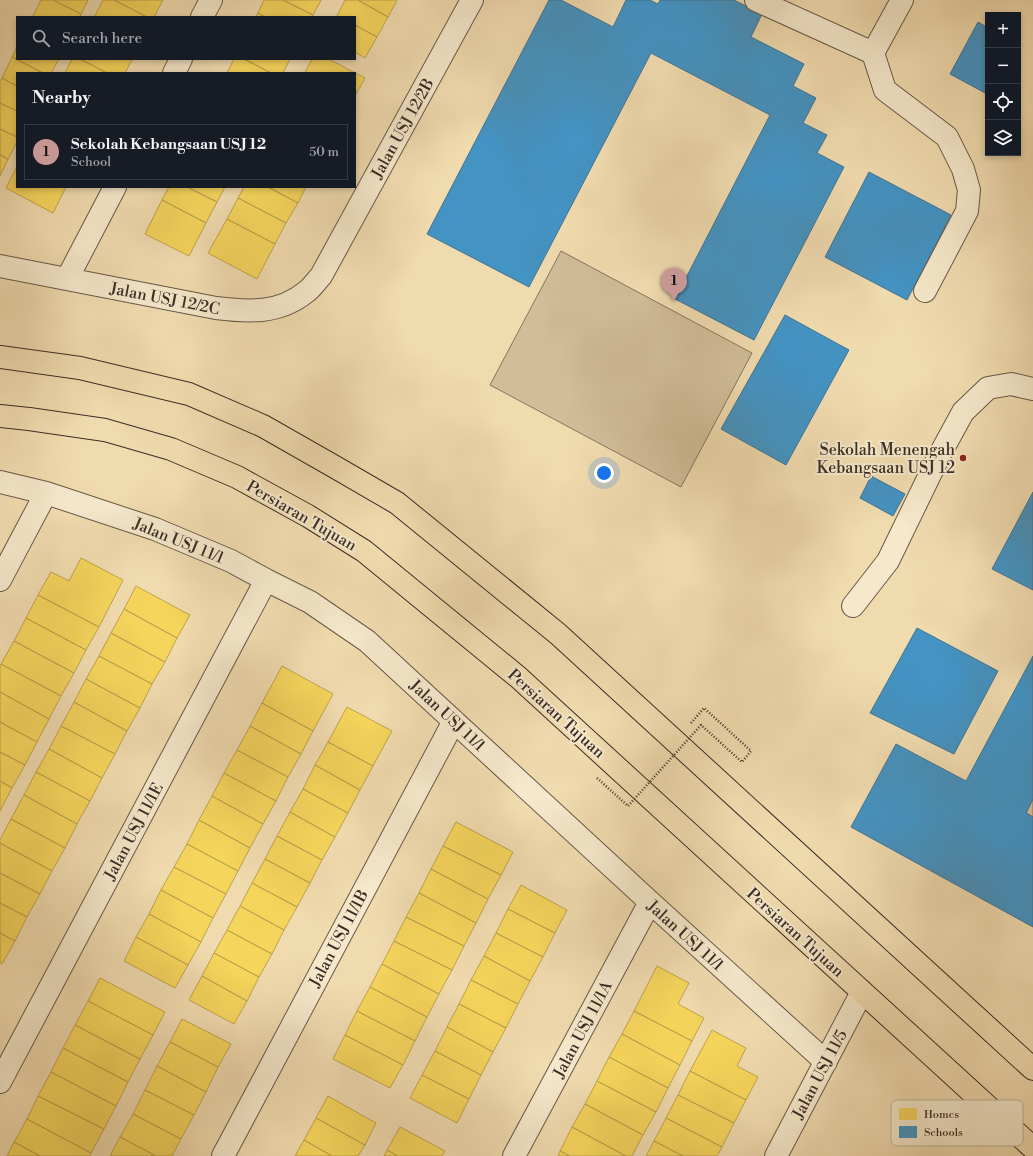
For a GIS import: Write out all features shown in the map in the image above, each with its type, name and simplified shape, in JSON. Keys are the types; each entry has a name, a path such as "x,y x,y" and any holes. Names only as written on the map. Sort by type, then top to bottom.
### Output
{"main road":[{"path":"0,357 80,368 189,394 263,426 336,466 397,503 558,634 674,741 1025,1058 1033,1069"},
{"name":"Persiaran Tujuan","path":"0,416 105,430 171,449 237,477 308,516 364,551 518,677 980,1100"},
{"name":"Persiaran Tujuan","path":"1023,1139 1033,1148"}],"street":[{"path":"203,16 211,0"},
{"name":"Jalan USJ 12/2B","path":"321,276 472,0"},
{"path":"756,0 873,54 886,90 947,137 963,169 969,190 967,211 925,291"},
{"path":"873,54 902,0"},
{"path":"174,72 180,60"},
{"path":"67,279 114,188"},
{"name":"Jalan USJ 12/2C","path":"0,266 216,308 241,311 264,310 287,305 306,292 321,276"},
{"path":"853,606 888,561 939,456 963,412 988,388 1011,384 1033,389"},
{"name":"Jalan USJ 11/1","path":"0,482 46,493 155,529 231,561 310,602 367,641 826,1062"},
{"path":"0,580 46,493"},
{"name":"Jalan USJ 11/1E","path":"0,1082 266,580"},
{"name":"Jalan USJ 11/1B","path":"223,1156 454,720"},
{"name":"Jalan USJ 11/1A","path":"514,1156 650,902"},
{"name":"Jalan USJ 11/5","path":"776,1156 862,992"}],"path":[{"path":"597,778 628,806 701,725 742,762 751,751 704,708 674,741"}],"shaded area":[{"path":"561,251 752,353 681,487 490,385"},
{"path":"1033,799 1033,817 1026,813"}],"building: Homes":[{"path":"41,0 53,0 81,14 80,16 33,16"},
{"path":"53,0 88,0 81,14"},
{"path":"103,0 114,0 145,16 95,16"},
{"path":"114,0 163,0 155,16 145,16"},
{"path":"264,0 283,0 313,15 263,16 258,13"},
{"path":"283,0 321,0 313,15"},
{"path":"345,0 358,0 388,17 377,37 356,26 356,16 337,16"},
{"path":"358,0 397,0 388,17"},
{"path":"258,13 263,16 256,16"},
{"path":"356,26 377,37 365,58 356,53"},
{"path":"16,49 16,59 12,57"},
{"path":"12,57 41,72 16,72 16,85 2,78"},
{"path":"18,60 58,60 52,72 41,72"},
{"path":"72,60 82,60 105,72 66,72"},
{"path":"82,60 132,60 126,72 105,72"},
{"path":"234,60 246,60 269,72 228,72"},
{"path":"246,60 290,60 284,72 269,72"},
{"path":"312,60 331,60 353,72 306,72"},
{"path":"356,74 365,78 356,94"},
{"path":"2,78 16,85 16,111 0,103 0,81"},
{"path":"0,103 16,111 16,137 0,129"},
{"path":"0,129 16,137 16,144 8,159 0,155"},
{"path":"0,155 8,159 0,176"},
{"path":"16,169 16,188 66,188 53,213 6,188"},
{"path":"168,188 189,188 217,202 206,223 162,200"},
{"path":"189,188 224,188 217,202"},
{"path":"243,188 270,188 298,203 286,223 238,198"},
{"path":"270,188 306,188 298,203"},
{"path":"238,198 286,223 275,244 227,219"},
{"path":"162,200 206,223 189,256 145,234"},
{"path":"227,219 275,244 257,279 208,253"},
{"path":"81,558 123,580 99,627 38,595 51,572 69,581"},
{"path":"136,586 190,615 177,638 124,609"},
{"path":"38,595 99,627 86,650 26,618"},
{"path":"124,609 177,638 165,662 111,633"},
{"path":"26,618 86,650 74,673 14,641"},
{"path":"111,633 165,662 152,684 99,656"},
{"path":"14,641 74,673 61,696 1,664"},
{"path":"99,656 152,684 140,708 86,679"},
{"path":"1,664 61,696 49,719 0,692"},
{"path":"282,666 333,694 313,731 262,703"},
{"path":"86,679 140,708 127,731 74,702"},
{"path":"0,692 49,719 37,742 0,722"},
{"path":"74,702 127,731 115,754 61,726"},
{"path":"262,703 313,731 301,754 250,726"},
{"path":"347,707 392,731 373,766 328,742"},
{"path":"0,722 37,742 25,765 0,752"},
{"path":"61,726 115,754 102,778 49,749"},
{"path":"250,726 301,754 288,777 237,750"},
{"path":"328,742 373,766 360,790 315,765"},
{"path":"49,749 102,778 90,801 36,772"},
{"path":"237,750 288,777 276,801 224,773"},
{"path":"0,752 25,765 12,788 0,781"},
{"path":"315,765 360,790 348,813 303,789"},
{"path":"36,772 90,801 77,824 24,795"},
{"path":"224,773 276,801 263,824 212,796"},
{"path":"0,781 12,788 0,811"},
{"path":"303,789 348,813 335,837 290,812"},
{"path":"24,795 77,824 65,848 11,819"},
{"path":"212,796 263,824 250,848 199,820"},
{"path":"290,812 335,837 322,860 277,836"},
{"path":"11,819 65,848 52,871 0,843 0,840"},
{"path":"199,820 250,848 238,871 187,844"},
{"path":"456,822 513,852 501,875 443,846"},
{"path":"277,836 322,860 310,883 265,859"},
{"path":"0,843 52,871 40,894 0,873"},
{"path":"187,844 238,871 226,894 174,867"},
{"path":"443,846 501,875 488,899 431,869"},
{"path":"265,859 310,883 297,907 252,883"},
{"path":"174,867 226,894 213,918 161,890"},
{"path":"431,869 488,899 476,923 419,893"},
{"path":"0,873 40,894 27,917 0,903"},
{"path":"252,883 297,907 284,930 240,906"},
{"path":"521,885 567,910 555,933 508,909"},
{"path":"161,890 213,918 201,942 149,914"},
{"path":"419,893 476,923 464,946 406,917"},
{"path":"0,903 27,917 15,941 0,933"},
{"path":"240,906 284,930 272,954 227,930"},
{"path":"508,909 555,933 543,957 496,933"},
{"path":"149,914 201,942 188,965 136,937"},
{"path":"406,917 464,946 452,970 394,941"},
{"path":"227,930 272,954 259,977 214,953"},
{"path":"0,933 15,941 2,964 0,963"},
{"path":"496,933 543,957 530,981 484,956"},
{"path":"136,937 188,965 175,988 124,961"},
{"path":"394,941 452,970 439,994 382,964"},
{"path":"214,953 259,977 247,1001 202,976"},
{"path":"484,956 530,981 518,1004 471,980"},
{"path":"382,964 439,994 427,1017 370,987"},
{"path":"657,966 689,983 678,1004 704,1018 692,1041 634,1011"},
{"path":"202,976 247,1001 234,1024 189,1000"},
{"path":"100,978 165,1012 153,1035 88,1001"},
{"path":"471,980 518,1004 506,1028 459,1004"},
{"path":"370,987 427,1017 415,1041 357,1011"},
{"path":"88,1001 153,1035 140,1059 75,1025"},
{"path":"459,1004 506,1028 493,1052 447,1027"},
{"path":"357,1011 415,1041 403,1065 345,1035"},
{"path":"634,1011 692,1041 680,1065 622,1034"},
{"path":"182,1019 231,1044 218,1067 170,1042"},
{"path":"75,1025 140,1059 128,1082 63,1048"},
{"path":"447,1027 493,1052 481,1075 435,1051"},
{"path":"712,1030 746,1048 737,1066 758,1077 746,1100 690,1071"},
{"path":"622,1034 680,1065 668,1088 609,1057"},
{"path":"345,1035 403,1065 390,1088 333,1059"},
{"path":"170,1042 218,1067 206,1092 157,1066"},
{"path":"63,1048 128,1082 116,1106 51,1072"},
{"path":"435,1051 481,1075 469,1099 422,1075"},
{"path":"609,1057 668,1088 656,1112 597,1081"},
{"path":"157,1066 206,1092 194,1115 145,1090"},
{"path":"690,1071 746,1100 734,1123 678,1095"},
{"path":"51,1072 116,1106 104,1129 38,1096"},
{"path":"422,1075 469,1099 457,1123 410,1098"},
{"path":"597,1081 656,1112 643,1135 585,1104"},
{"path":"145,1090 194,1115 181,1139 133,1114"},
{"path":"678,1095 734,1123 722,1147 666,1118"},
{"path":"38,1096 104,1129 91,1153 27,1119"},
{"path":"328,1096 376,1123 365,1145 316,1118"},
{"path":"585,1104 643,1135 632,1156 626,1156 572,1127"},
{"path":"133,1114 181,1139 172,1156 156,1156 120,1137"},
{"path":"316,1118 365,1145 358,1156 332,1156 304,1140"},
{"path":"666,1118 722,1147 717,1156 683,1156 654,1141"},
{"path":"27,1119 91,1153 90,1156 40,1156 14,1142"},
{"path":"400,1127 445,1151 442,1156 398,1156 387,1150"},
{"path":"572,1127 626,1156 570,1156 560,1151"},
{"path":"120,1137 156,1156 110,1156"},
{"path":"304,1140 332,1156 295,1156"},
{"path":"654,1141 683,1156 646,1156"},
{"path":"14,1142 40,1156 7,1156"},
{"path":"387,1150 398,1156 384,1156"},
{"path":"560,1151 570,1156 558,1156"}],"building: Schools":[{"path":"549,0 561,0 613,27 626,0 650,0 658,4 660,0 734,0 762,14 751,37 804,64 793,86 816,98 803,123 827,135 817,153 844,167 754,340 675,299 770,115 651,53 529,287 427,234"},
{"path":"978,22 985,26 985,93 950,74"},
{"path":"869,172 951,215 907,300 825,257"},
{"path":"785,315 849,350 786,465 721,429"},
{"path":"871,476 905,494 893,516 860,498"},
{"path":"1033,492 1033,590 992,569"},
{"path":"917,628 998,671 954,754 870,713"},
{"path":"1033,656 1033,799 1026,813 1033,817 1033,927 851,827 896,744 966,781"}],"place":[{"name":"Sekolah Kebangsaan USJ 12","path":"674,301"},
{"name":"Sekolah Menengah Kebangsaan USJ 12","path":"963,458"}]}
